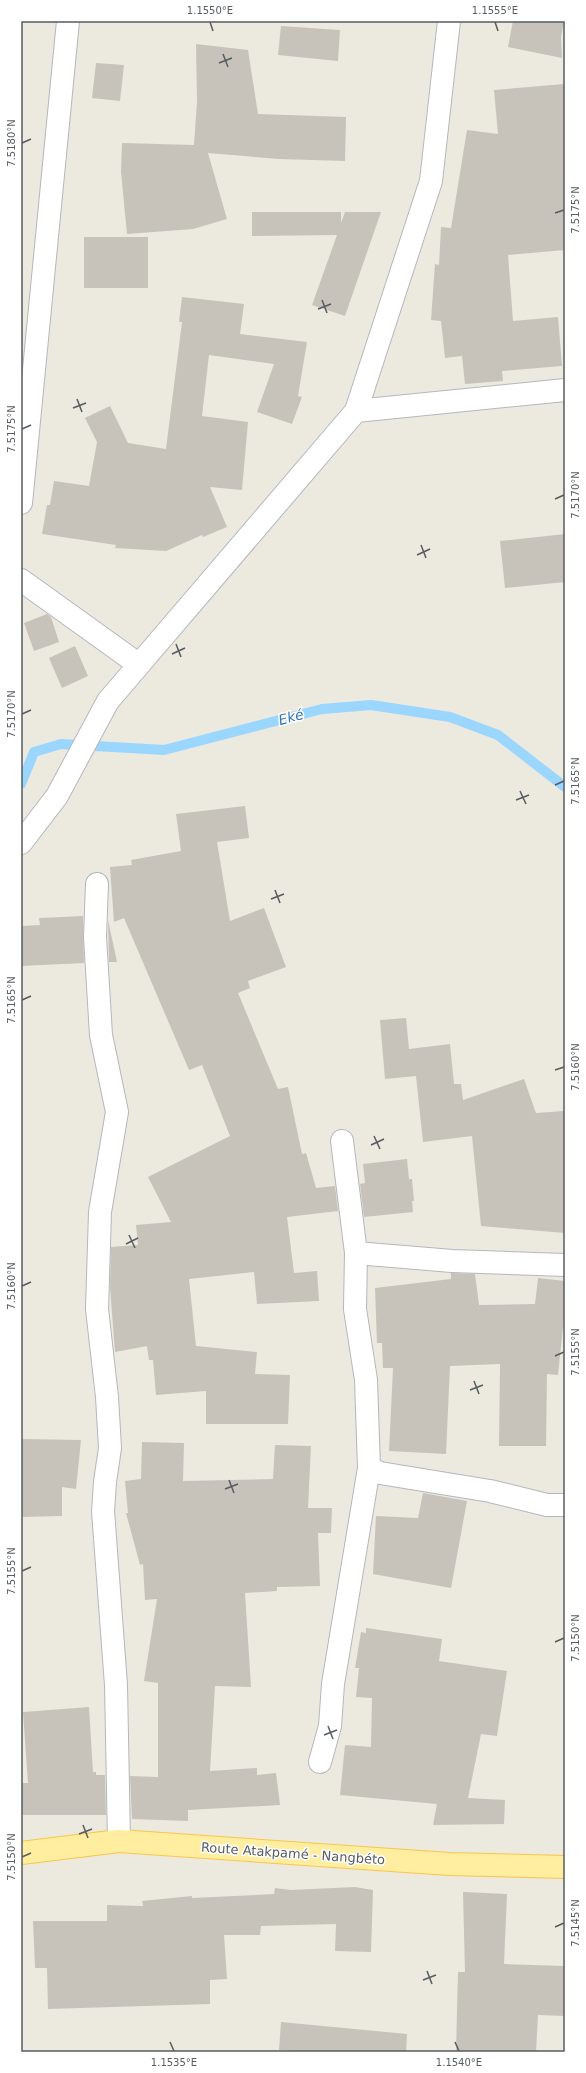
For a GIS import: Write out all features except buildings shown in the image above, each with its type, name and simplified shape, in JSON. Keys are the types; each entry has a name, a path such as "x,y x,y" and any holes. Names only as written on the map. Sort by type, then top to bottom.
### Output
{"main road":[{"name":"Route Atakpamé - Nangbéto","path":"21,1853 118,1841 449,1864 565,1867"}],"street":[{"path":"21,504 68,21"},
{"path":"21,843 57,796 108,701 138,664 356,411 431,181 449,21"},
{"path":"356,411 565,390"},
{"path":"21,580 138,664"},
{"path":"97,884 95,937 101,1035 117,1112 100,1212 97,1309 107,1397 110,1448 105,1482 103,1512 116,1685 118,1841"},
{"path":"320,1762 330,1726 333,1684 369,1468 366,1380 355,1309 356,1253 342,1141"},
{"path":"356,1253 452,1261 565,1265"},
{"path":"369,1468 380,1473 490,1491 547,1505 565,1505"}],"waterway":[{"name":"Eké","path":"21,784 34,752 61,744 164,750 322,709 371,705 450,717 498,735 565,787"}]}
